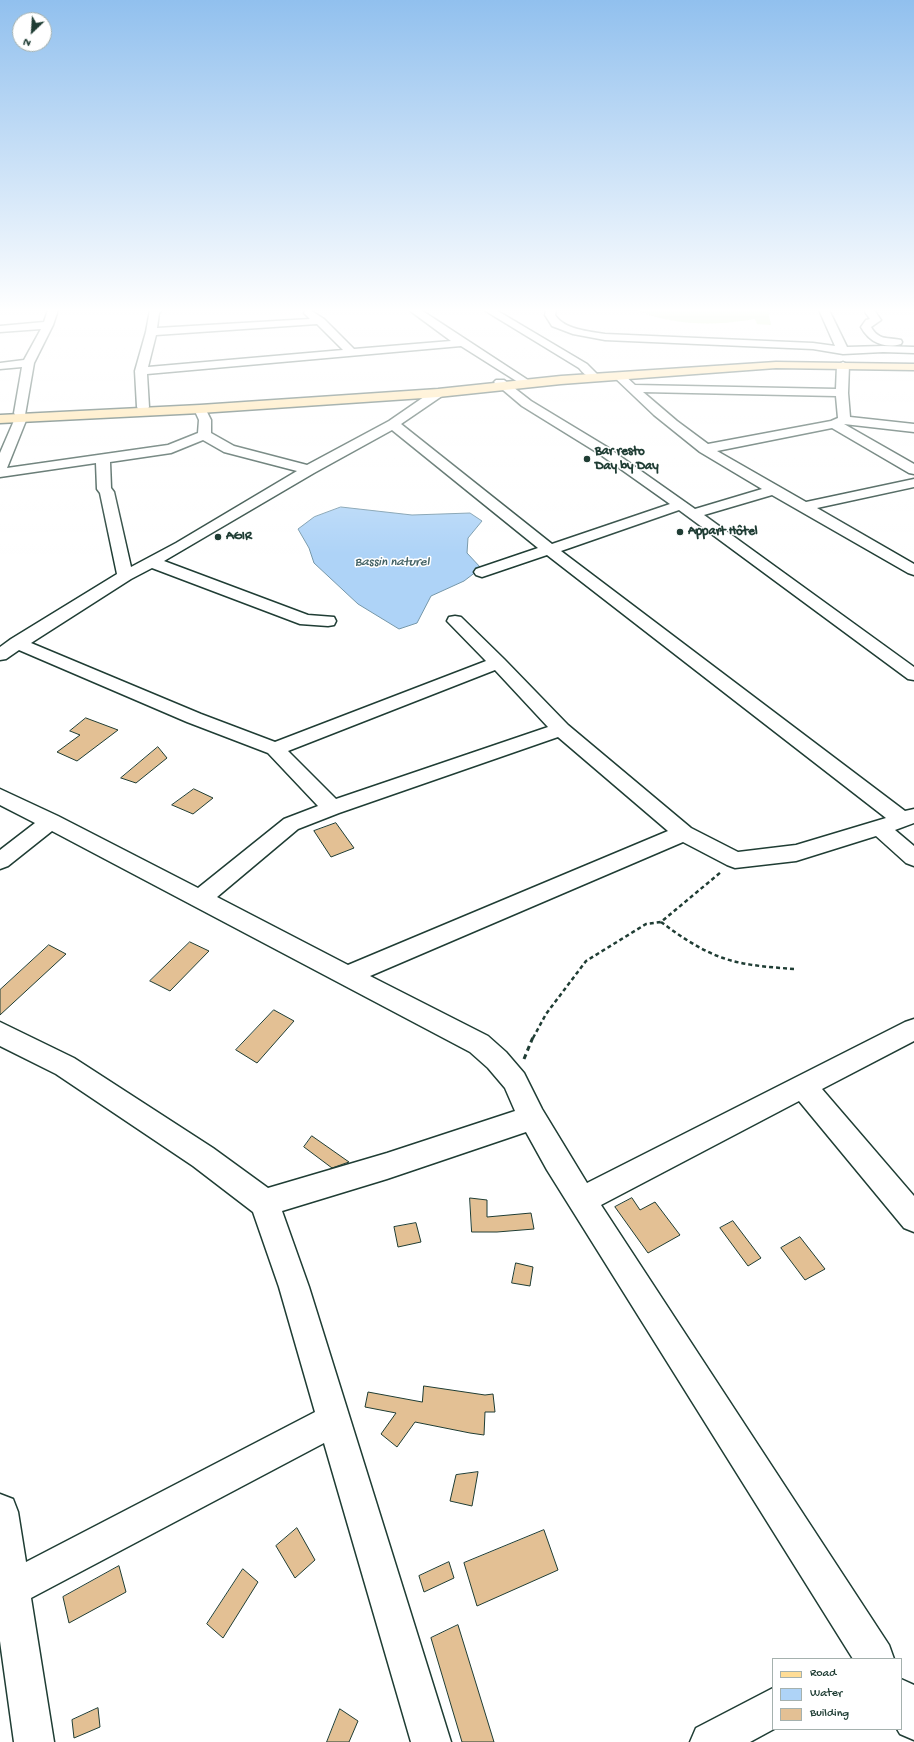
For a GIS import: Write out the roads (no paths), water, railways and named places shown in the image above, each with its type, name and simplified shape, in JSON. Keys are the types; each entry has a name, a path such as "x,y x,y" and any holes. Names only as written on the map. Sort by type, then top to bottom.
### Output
{"main road":[{"path":"0,418 20,415 396,391"},
{"path":"0,414 20,415 200,409 450,391"}],"street":[{"path":"0,469 20,415 24,391"},
{"path":"140,391 143,407"},
{"path":"512,391 535,408 614,458 687,509 914,675"},
{"path":"635,391 705,450 772,490 911,565"},
{"path":"770,391 842,393 839,422"},
{"path":"0,655 125,576 309,470 394,424 438,393"},
{"path":"200,409 205,420 204,435"},
{"path":"839,422 914,470"},
{"path":"705,450 839,422 914,428"},
{"path":"394,424 548,549 908,818"},
{"path":"0,473 171,449 204,435"},
{"path":"204,435 229,449 309,470"},
{"path":"103,458 104,490 107,492 125,576"},
{"path":"803,507 914,483"},
{"path":"482,572 548,549 687,509 772,490"},
{"path":"151,562 306,620 328,621"},
{"path":"455,621 498,663 561,729 684,833 735,860 796,853 908,818"},
{"path":"17,644 194,718 275,749 332,808"},
{"path":"275,749 498,663"},
{"path":"200,898 291,824 332,808 561,729"},
{"path":"0,796 200,898 479,1044 497,1060 515,1081 532,1118 582,1200 871,1658"},
{"path":"0,861 51,821"},
{"path":"879,827 914,858"},
{"path":"347,976 684,833"},
{"path":"582,1200 914,1029"},
{"path":"0,1033 17,1043 65,1066 203,1158 265,1203 294,1287 431,1742"},
{"path":"804,1086 914,1218"},
{"path":"265,1203 387,1166 532,1118"},
{"path":"6,1592 334,1420"},
{"path":"0,1512 6,1592 34,1742"},
{"path":"902,1702 914,1720"},
{"path":"710,1742 772,1709"}],"water":[{"name":"Bassin naturel","path":"341,507 412,515 470,513 482,521 468,538 467,553 481,568 464,581 431,596 417,623 399,629 358,604 314,563 309,548 298,529 314,517"}],"place":[{"name":"Bar resto Day by Day","path":"587,459"},
{"name":"Appart Hôtel","path":"680,532"},
{"name":"AGIR","path":"218,537"}]}
